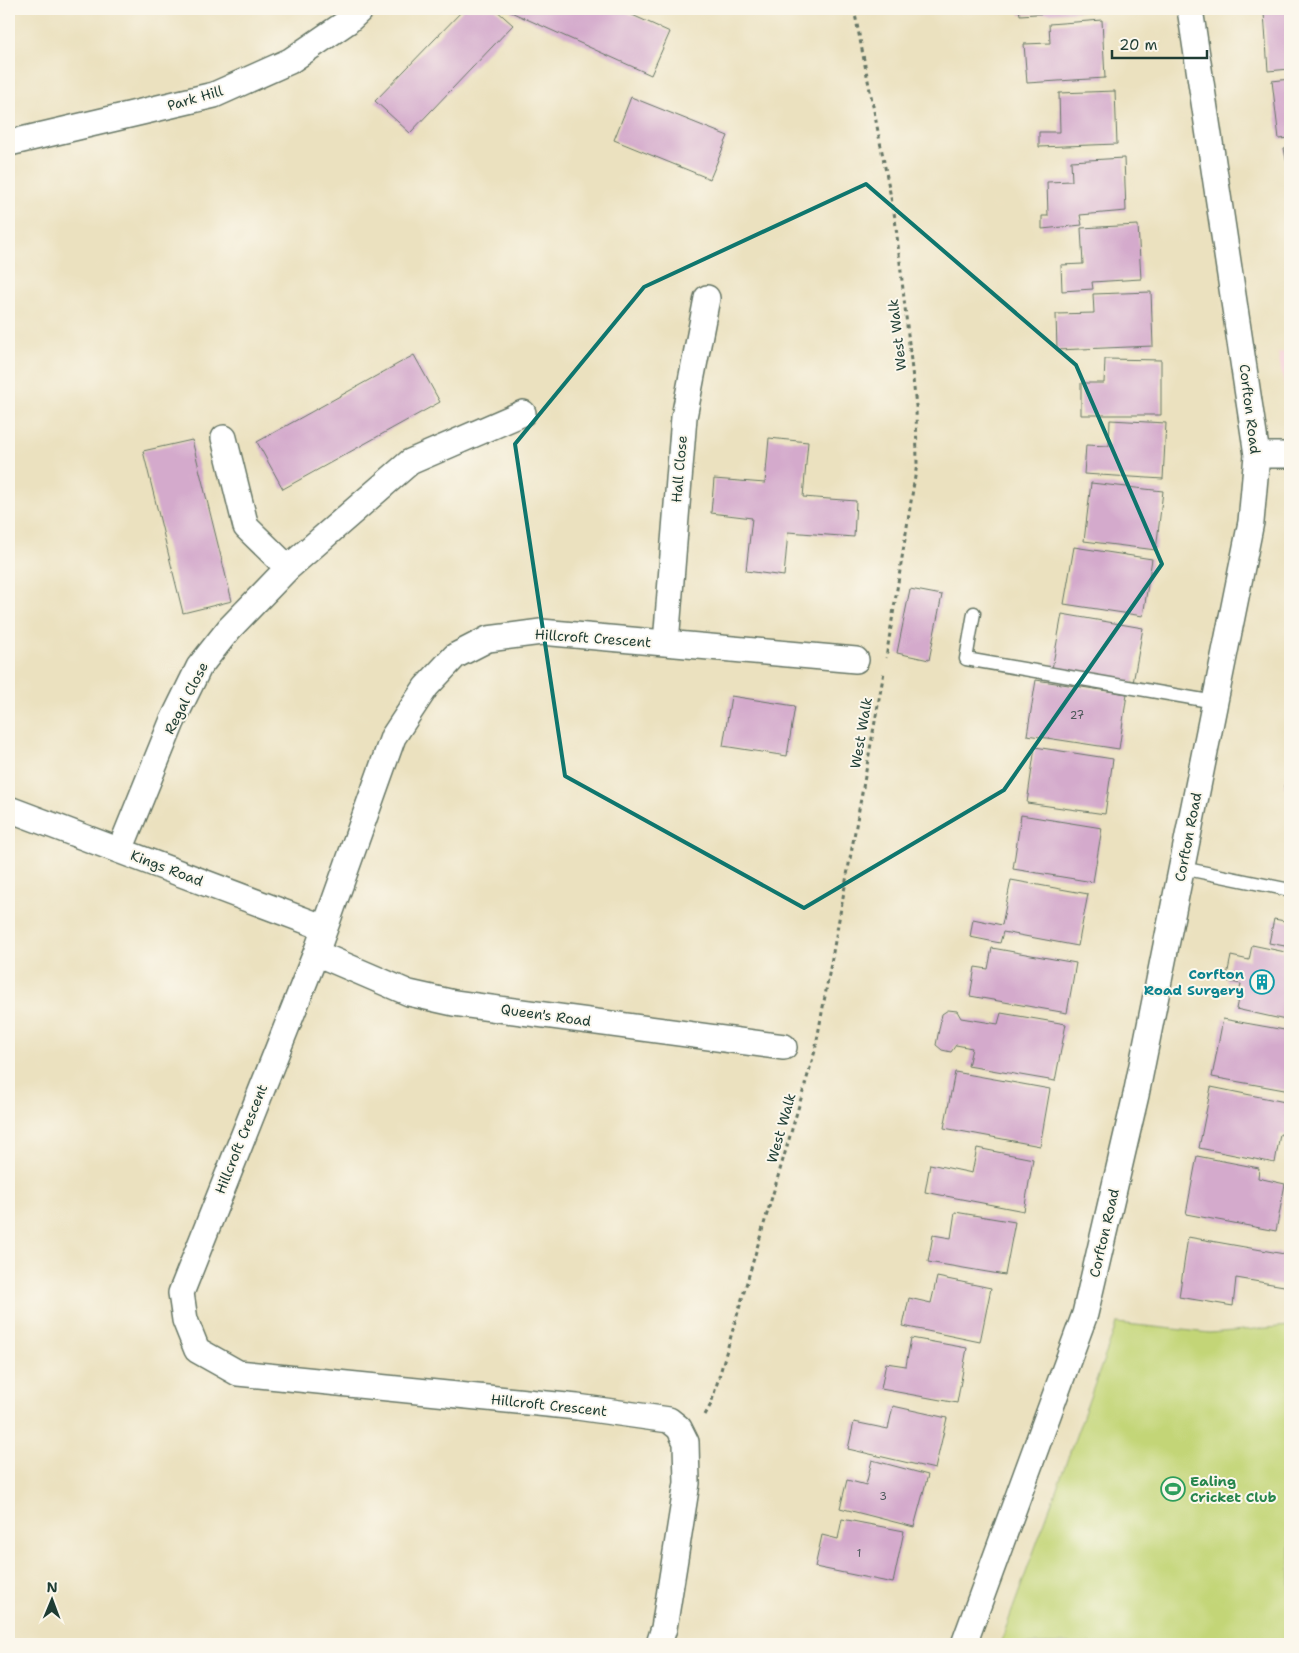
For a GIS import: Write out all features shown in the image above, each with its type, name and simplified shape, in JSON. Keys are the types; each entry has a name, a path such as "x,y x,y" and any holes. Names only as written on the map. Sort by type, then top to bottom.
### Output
{"street":[{"name":"Park Hill","path":"9,143 214,95 290,61 347,22 362,9"},
{"name":"Corfton Road","path":"964,1644 1085,1314 1136,1095 1251,522 1257,454 1190,9"},
{"name":"Hall Close","path":"666,643 684,417 707,298"},
{"name":"Regal Close","path":"120,850 172,722 199,666 229,629 288,568 410,462 523,413"},
{"path":"224,438 246,527 288,568"},
{"path":"1257,454 1290,455"},
{"name":"Hillcroft Crescent","path":"686,1442 680,1428 669,1420 577,1407 238,1373 197,1350 185,1320 181,1294 316,953 393,737 426,687 455,656 488,639 541,632 856,660"},
{"name":"Kings Road","path":"9,809 325,928"},
{"name":"Queen's Road","path":"316,953 409,993 454,1002 784,1047"},
{"path":"659,1644 664,1628 687,1483 686,1442"}],"lane":[{"path":"974,613 966,659 1215,702"},
{"path":"1182,868 1290,890"}],"path":[{"name":"West Walk","path":"686,1442 711,1404 815,1052 885,663 917,464 912,358 895,218 854,9"}],"highlighted area":[{"path":"866,184 1076,365 1162,564 1004,790 804,908 565,776 515,444 644,287"}],"shaded area":[{"path":"1290,351 1290,417 1278,353"}],"green space":[{"name":"Ealing Cricket Club","path":"1117,1323 1210,1333 1290,1326 1290,1644 1000,1644"}],"building":[{"path":"464,9 495,9 513,25 410,133 375,101"},
{"path":"513,9 619,9 670,32 651,75 511,12"},
{"path":"1019,9 1098,9 1098,10 1020,15"},
{"path":"1290,11 1290,69 1268,71 1264,13"},
{"path":"1102,20 1105,78 1027,83 1024,44 1050,43 1049,24"},
{"path":"1290,79 1290,138 1279,139 1272,81"},
{"path":"1115,91 1117,144 1039,147 1039,132 1060,132 1059,93"},
{"path":"631,97 728,136 710,179 614,140"},
{"path":"1290,147 1290,176 1289,176 1284,148"},
{"path":"1124,158 1126,211 1080,215 1082,225 1042,229 1042,216 1048,216 1047,182 1072,181 1071,161"},
{"path":"1138,225 1141,279 1092,282 1093,289 1062,291 1061,265 1083,264 1081,228"},
{"path":"1151,292 1153,346 1057,350 1056,314 1094,313 1093,294"},
{"path":"414,355 440,402 283,489 257,442"},
{"path":"1105,359 1161,360 1161,415 1081,415 1081,383 1104,383"},
{"path":"1110,420 1166,423 1163,479 1084,474 1086,445 1109,446"},
{"path":"769,438 808,442 803,497 856,501 854,537 788,532 784,576 746,571 752,518 711,513 714,479 765,483"},
{"path":"192,440 232,601 183,613 143,451"},
{"path":"1091,483 1163,491 1156,550 1084,541"},
{"path":"1074,547 1152,559 1143,616 1064,604"},
{"path":"910,589 942,595 929,660 897,653"},
{"path":"1062,614 1143,628 1133,683 1052,669"},
{"path":"1036,680 1127,694 1119,749 1027,735"},
{"path":"731,696 795,706 787,756 723,746"},
{"path":"1035,747 1113,759 1105,814 1027,803"},
{"path":"1290,762 1290,788 1284,787"},
{"path":"1021,815 1102,828 1093,882 1013,869"},
{"path":"1011,880 1088,894 1078,946 1003,932 1000,943 970,937 973,919 1002,925"},
{"path":"1274,919 1290,922 1290,947 1269,943"},
{"name":"Corfton Road Surgery","path":"1252,945 1290,953 1290,1021 1236,1009 1241,984 1226,981 1231,956 1249,960"},
{"path":"992,948 1076,963 1067,1013 970,996 975,967 988,969"},
{"path":"948,1010 957,1011 961,1018 998,1024 1001,1013 1066,1024 1055,1081 968,1066 972,1048 956,1045 951,1052 942,1050 936,1045 942,1014"},
{"path":"1223,1019 1290,1031 1290,1091 1212,1077"},
{"path":"955,1072 1050,1089 1040,1146 944,1128"},
{"path":"1211,1087 1290,1103 1290,1136 1280,1134 1275,1163 1199,1148"},
{"path":"977,1148 1033,1159 1024,1211 925,1192 930,1164 972,1173"},
{"path":"1197,1156 1259,1168 1258,1178 1285,1184 1276,1231 1186,1214"},
{"path":"955,1212 1015,1222 1005,1275 928,1262 933,1235 951,1238"},
{"path":"1188,1237 1290,1255 1290,1287 1236,1278 1233,1306 1179,1297"},
{"path":"937,1277 991,1288 980,1342 903,1326 909,1298 931,1303"},
{"path":"911,1338 967,1348 957,1403 881,1389 886,1363 906,1366"},
{"path":"893,1406 947,1418 935,1469 848,1449 854,1422 888,1429"},
{"path":"872,1460 928,1475 914,1527 840,1508 847,1480 866,1485"},
{"path":"842,1519 904,1531 893,1583 815,1567 822,1535 838,1539"}],"place":[{"name":"Corfton Road Surgery","path":"1262,982"},
{"name":"Ealing Cricket Club","path":"1173,1489"}]}
